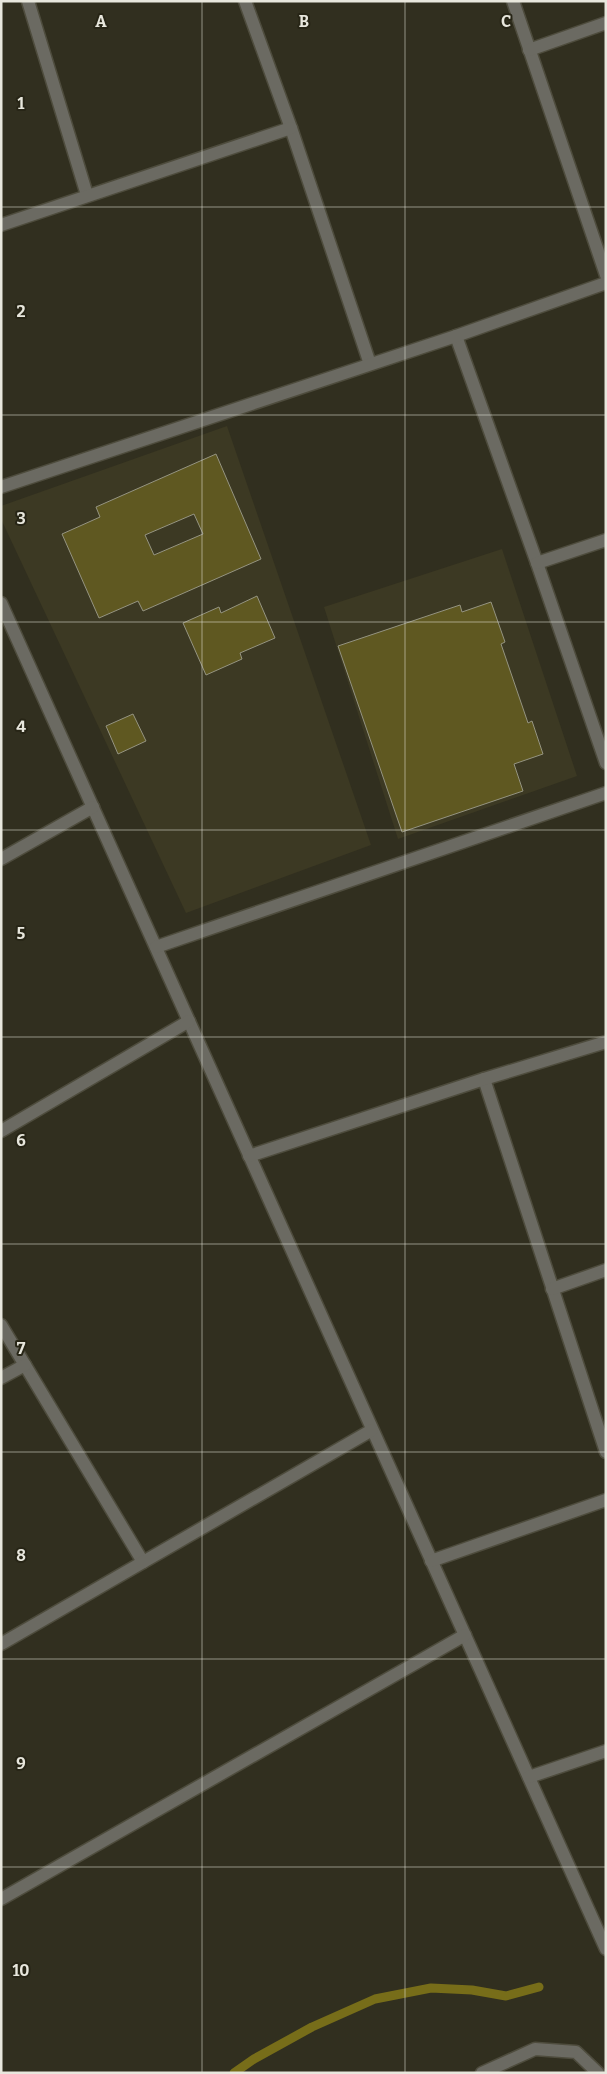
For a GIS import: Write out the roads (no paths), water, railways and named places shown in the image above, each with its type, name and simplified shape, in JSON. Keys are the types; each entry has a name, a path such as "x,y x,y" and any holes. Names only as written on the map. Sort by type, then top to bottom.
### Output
{"street":[{"path":"28,1 87,196"},
{"path":"245,1 291,128 370,364"},
{"path":"513,1 606,275"},
{"path":"529,50 606,23"},
{"path":"1,225 291,128"},
{"path":"1,486 456,336 606,283"},
{"path":"456,336 606,763"},
{"path":"537,563 606,540"},
{"path":"1,603 606,1949"},
{"path":"156,947 606,792"},
{"path":"1,859 93,806"},
{"path":"1,1131 189,1021"},
{"path":"250,1156 484,1079 606,1042"},
{"path":"484,1079 606,1452"},
{"path":"552,1289 606,1270"},
{"path":"1,1325 143,1562"},
{"path":"1,1378 25,1365"},
{"path":"1,1644 372,1430"},
{"path":"431,1561 606,1500"},
{"path":"1,1899 465,1635"},
{"path":"528,1777 606,1751"},
{"path":"482,2073 536,2049 576,2052 598,2073"}],"waterway":[{"path":"234,2073 254,2059 312,2027 375,1999 431,1988 472,1990 506,1996 539,1987"}]}
